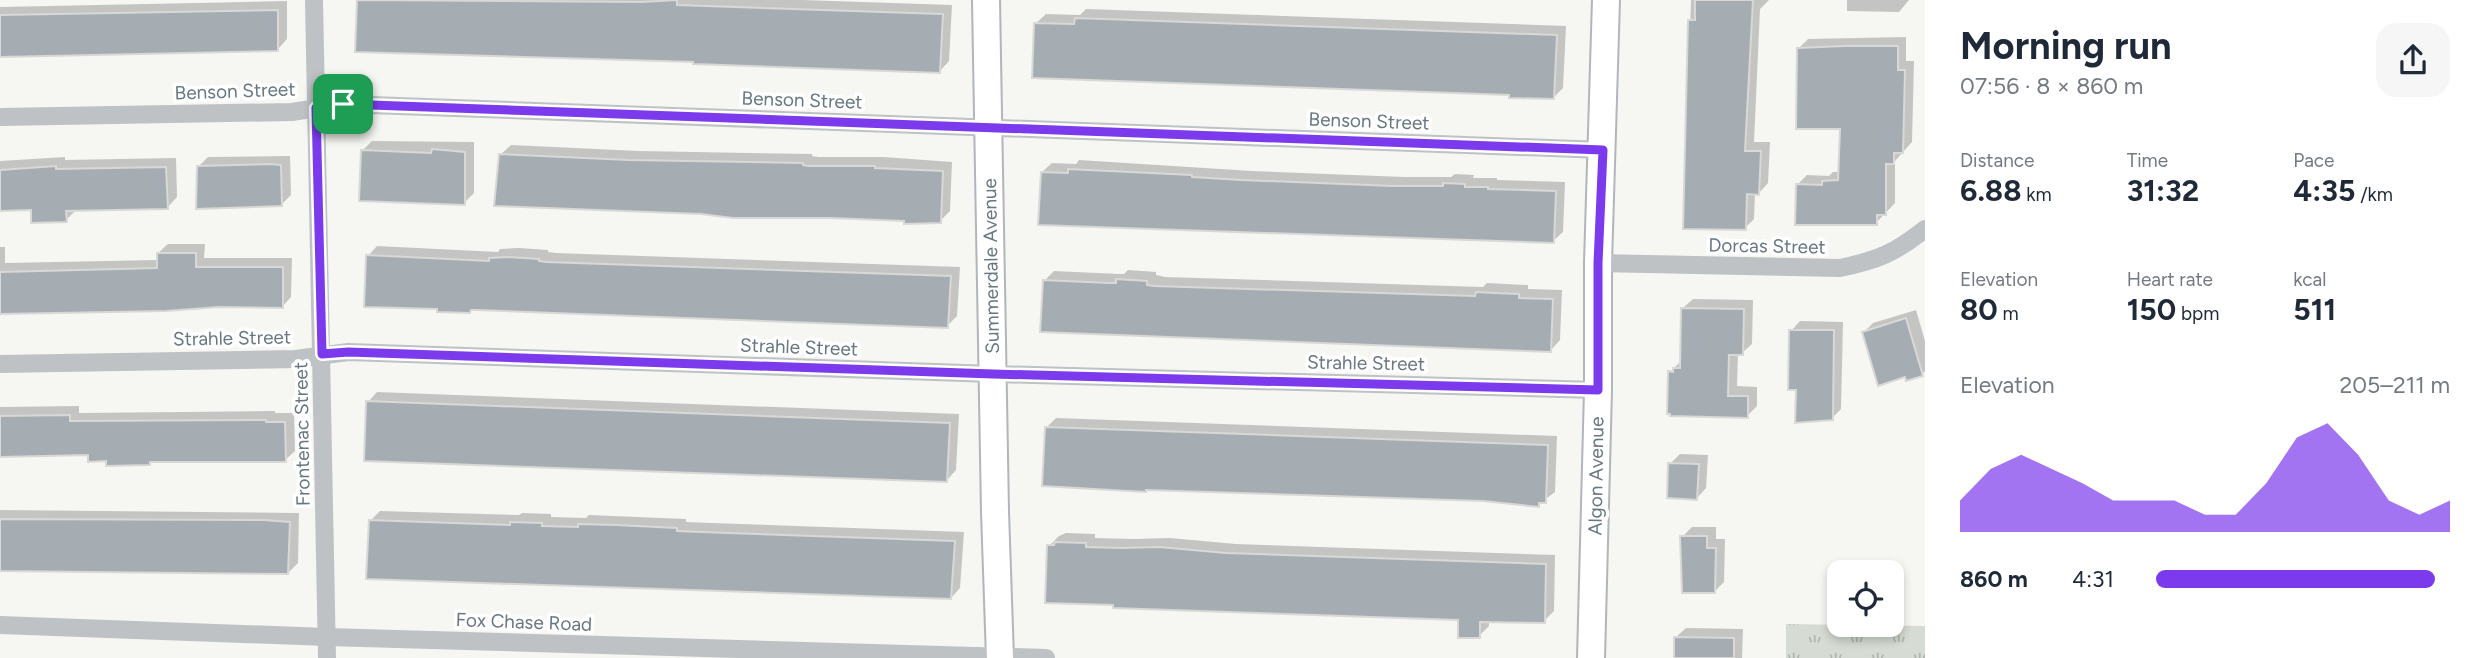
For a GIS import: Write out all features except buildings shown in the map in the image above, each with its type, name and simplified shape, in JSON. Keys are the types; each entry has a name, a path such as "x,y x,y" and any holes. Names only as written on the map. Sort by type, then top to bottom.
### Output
{"street":[{"name":"Frontenac Street","path":"314,0 327,658"},
{"name":"Summerdale Avenue","path":"986,0 1000,657"},
{"name":"Algon Avenue","path":"1591,658 1606,0"},
{"name":"Benson Street","path":"0,117 292,112 343,104 1603,150"},
{"name":"Dorcas Street","path":"1598,263 1840,268 1870,262 1900,249 1925,229"},
{"name":"Strahle Street","path":"0,364 296,359 348,352 993,374 1598,390"},
{"name":"Fox Chase Road","path":"0,625 1046,658"}],"green space":[{"path":"1786,624 1827,625 1827,637 1904,637 1904,626 1925,626 1925,658 1786,658"}],"route":[{"path":"343,104 1603,150 1598,263 1598,390 993,374 348,352 322,354 316,108 343,104"}]}
